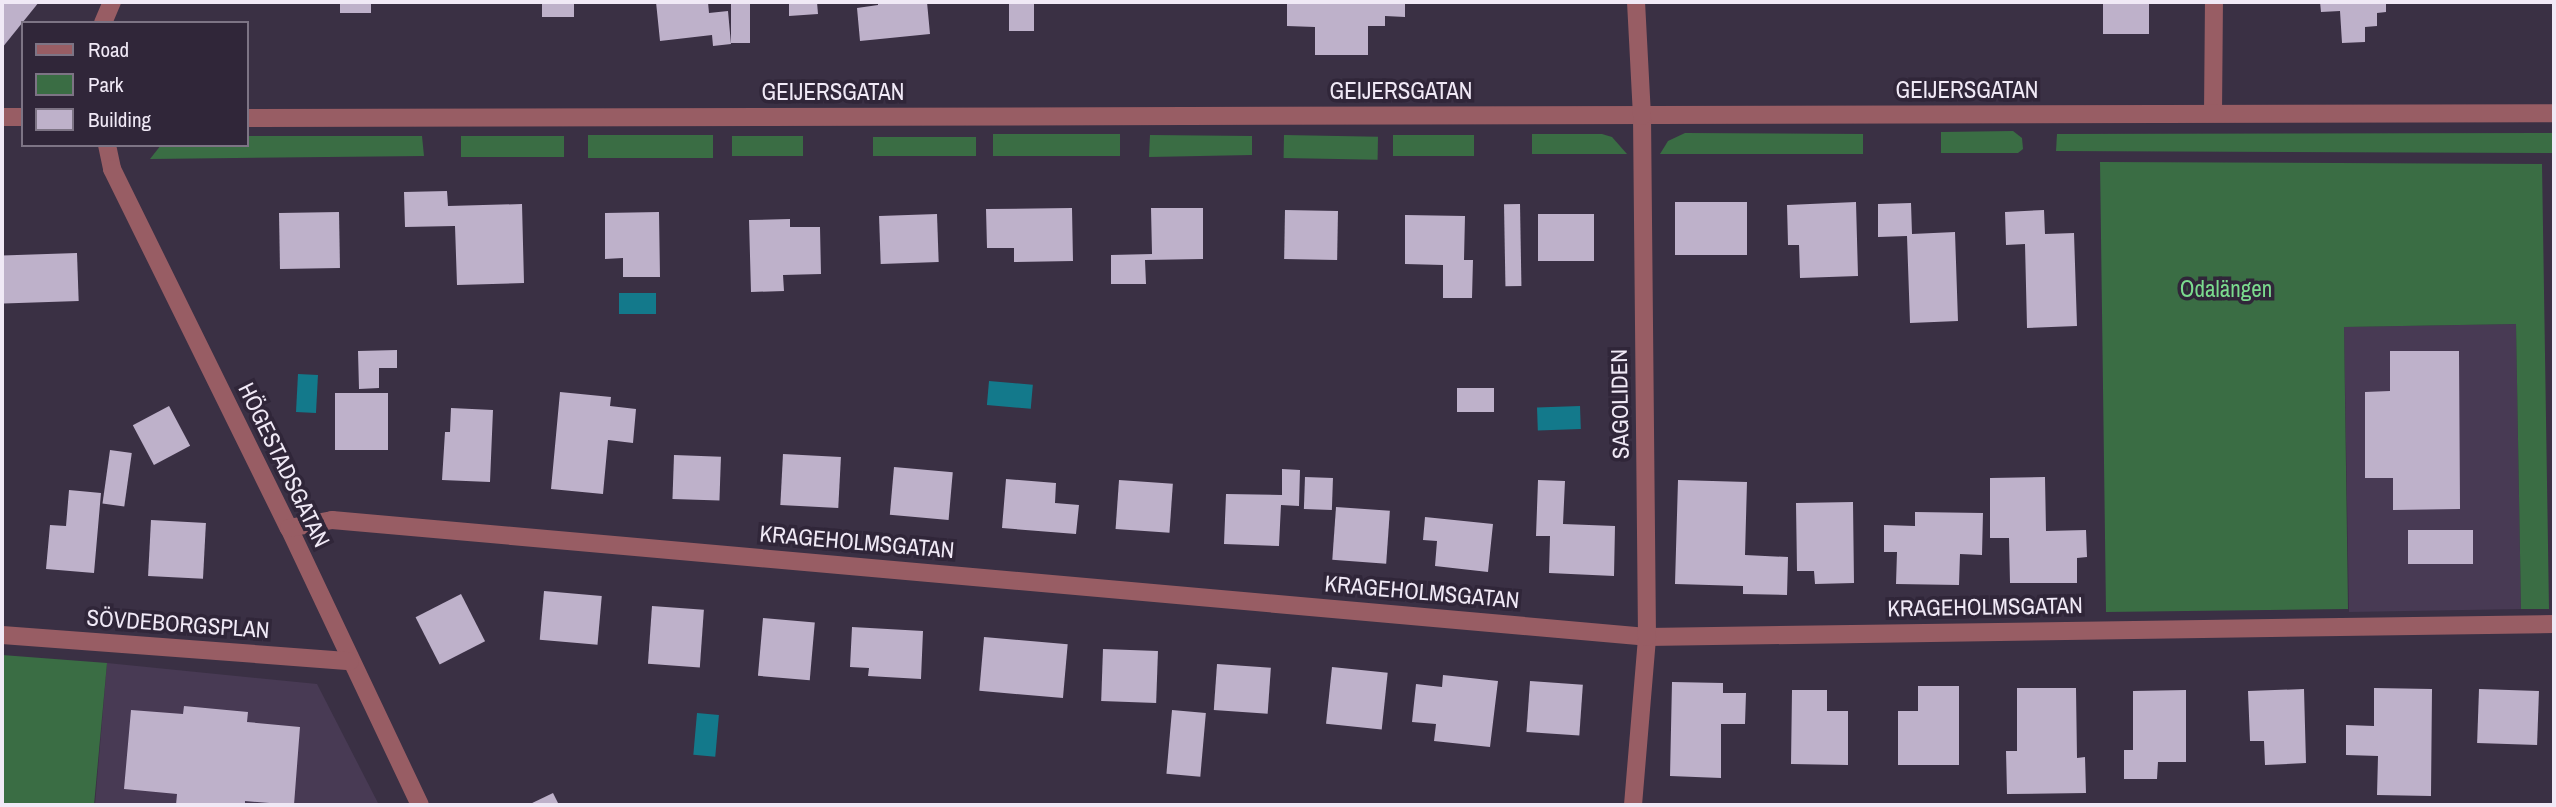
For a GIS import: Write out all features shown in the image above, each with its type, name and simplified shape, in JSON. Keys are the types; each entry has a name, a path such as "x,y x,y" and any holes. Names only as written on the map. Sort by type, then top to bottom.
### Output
{"street":[{"path":"104,21 112,2"},
{"name":"SAGOLIDEN","path":"1633,805 1647,637 1642,116 1636,2"},
{"path":"2213,113 2214,2"},
{"name":"GEIJERSGATAN","path":"248,118 2554,113"},
{"path":"2,117 21,117"},
{"name":"HÖGESTADSGATAN","path":"107,147 111,169 289,528 420,805"},
{"name":"KRAGEHOLMSGATAN","path":"289,528 332,520 1647,637 2554,624"},
{"name":"SÖVDEBORGSPLAN","path":"2,635 350,661"}],"shaded area":[{"path":"2516,324 2521,609 2349,612 2344,327"},
{"path":"107,663 317,684 379,805 95,805"}],"green space":[{"path":"2013,131 2022,138 2023,149 2018,153 1941,153 1941,132"},
{"path":"1685,133 1863,134 1863,154 1660,154 1668,141"},
{"path":"2554,133 2554,153 2056,151 2057,134"},
{"path":"993,134 1120,134 1120,156 993,156"},
{"path":"1532,134 1602,134 1612,137 1627,154 1532,154"},
{"path":"588,135 713,135 713,158 588,158"},
{"path":"1150,135 1252,136 1252,155 1149,157"},
{"path":"1284,135 1378,137 1378,160 1284,158"},
{"path":"1393,135 1474,135 1474,156 1393,156"},
{"path":"248,136 422,136 424,156 150,159 159,147 248,147"},
{"path":"461,136 564,136 564,157 461,157"},
{"path":"732,136 803,136 803,156 732,156"},
{"path":"873,137 976,137 976,156 873,156"},
{"name":"Odalängen","path":"2100,162 2542,164 2549,609 2521,609 2516,324 2344,327 2348,609 2106,612"},
{"path":"2,655 107,663 94,805 2,805"}],"water":[{"path":"619,293 656,293 656,314 619,314"},
{"path":"298,374 318,375 316,413 296,412"},
{"path":"989,381 1033,385 1031,409 987,405"},
{"path":"1580,406 1581,429 1538,430 1537,408"},
{"path":"697,713 719,715 715,757 693,755"}],"building":[{"path":"2,2 39,2 21,21 2,48"},
{"path":"340,2 371,2 371,13 340,13"},
{"path":"542,2 574,2 574,17 542,17"},
{"path":"656,2 708,2 709,13 728,11 731,44 713,46 712,35 660,41"},
{"path":"731,2 750,2 750,43 731,43"},
{"path":"789,2 817,2 818,14 789,16"},
{"path":"878,2 927,2 930,34 860,41 857,8 878,5"},
{"path":"1009,2 1034,2 1034,31 1009,31"},
{"path":"1287,2 1405,2 1405,17 1385,16 1385,26 1368,26 1368,55 1315,55 1315,27 1287,26"},
{"path":"2103,2 2149,2 2149,34 2103,34"},
{"path":"2320,2 2386,2 2386,12 2377,13 2377,26 2365,27 2365,42 2342,43 2340,11 2321,12"},
{"path":"447,191 448,206 522,204 524,283 457,285 455,226 405,227 404,192"},
{"path":"1675,202 1747,202 1747,255 1675,255"},
{"path":"1856,202 1858,276 1800,278 1799,245 1788,245 1787,205"},
{"path":"1911,203 1912,234 1955,232 1958,321 1910,323 1907,236 1878,237 1878,204"},
{"path":"1504,204 1520,204 1521,286 1505,286"},
{"path":"1072,208 1073,261 1014,262 1014,248 987,248 986,209"},
{"path":"1151,208 1203,208 1203,259 1145,260 1146,284 1111,284 1111,255 1152,254"},
{"path":"1285,210 1338,211 1337,260 1284,259"},
{"path":"2044,210 2045,234 2074,233 2077,326 2027,328 2025,244 2006,245 2005,212"},
{"path":"339,212 340,268 280,269 279,213"},
{"path":"659,212 660,277 623,277 623,258 605,259 605,213"},
{"path":"937,214 939,262 881,264 879,216"},
{"path":"1538,214 1594,214 1594,261 1538,261"},
{"path":"1405,215 1465,216 1464,260 1473,260 1472,298 1443,298 1443,265 1405,264"},
{"path":"790,219 790,227 820,227 821,274 783,275 784,291 751,292 749,220"},
{"path":"77,253 79,301 4,304 2,256"},
{"path":"397,350 397,368 379,368 379,388 359,389 358,351"},
{"path":"2390,351 2459,351 2460,509 2393,510 2393,478 2365,478 2365,392 2390,391"},
{"path":"1457,388 1494,388 1494,412 1457,412"},
{"path":"560,392 611,397 610,406 636,409 633,443 608,440 603,494 551,489"},
{"path":"335,393 388,393 388,450 335,450"},
{"path":"169,406 190,446 154,465 133,425"},
{"path":"451,408 493,410 490,482 442,480 445,432 450,432"},
{"path":"110,450 132,453 124,507 102,503"},
{"path":"783,454 841,457 838,508 780,505"},
{"path":"674,455 721,457 719,501 672,499"},
{"path":"894,467 953,472 949,520 890,515"},
{"path":"1282,469 1300,470 1299,506 1281,505 1279,546 1224,544 1226,494 1282,495"},
{"path":"1305,477 1333,478 1332,510 1304,509"},
{"path":"2045,477 2046,531 2086,530 2087,557 2077,558 2077,583 2010,583 2009,538 1990,538 1990,478"},
{"path":"1006,479 1056,483 1055,503 1079,505 1076,534 1002,528"},
{"path":"1119,480 1173,484 1169,533 1116,529"},
{"path":"1538,480 1565,481 1563,524 1615,526 1614,576 1549,573 1550,536 1536,536"},
{"path":"1678,480 1747,482 1745,555 1788,557 1787,595 1743,594 1743,586 1675,584"},
{"path":"69,490 101,493 94,573 46,569 50,525 66,526"},
{"path":"1853,502 1854,583 1815,584 1814,571 1797,571 1796,503"},
{"path":"1336,507 1390,511 1386,564 1332,560"},
{"path":"1915,512 1983,513 1982,555 1960,554 1959,585 1896,584 1897,552 1884,552 1884,525 1915,526"},
{"path":"1425,517 1493,524 1488,572 1435,566 1437,541 1423,540"},
{"path":"151,520 206,523 203,579 148,576"},
{"path":"2408,530 2473,530 2473,564 2408,564"},
{"path":"544,591 602,596 598,645 540,640"},
{"path":"461,594 485,641 440,664 416,617"},
{"path":"652,606 704,610 700,667 648,664"},
{"path":"763,618 815,623 810,680 758,676"},
{"path":"852,627 923,631 921,679 868,676 869,668 850,667"},
{"path":"984,637 1068,644 1063,698 979,691"},
{"path":"1103,649 1158,651 1156,703 1101,701"},
{"path":"1217,664 1271,668 1268,714 1214,710"},
{"path":"1332,667 1388,673 1382,730 1326,724"},
{"path":"1443,675 1498,681 1490,747 1434,741 1436,724 1412,722 1416,684 1442,687"},
{"path":"1530,681 1583,685 1579,736 1526,732"},
{"path":"1672,682 1723,683 1723,693 1746,693 1745,724 1721,724 1721,778 1670,776"},
{"path":"1918,686 1959,686 1959,765 1898,765 1898,711 1918,711"},
{"path":"2017,688 2076,688 2077,758 2085,757 2086,793 2007,794 2006,751 2017,751"},
{"path":"2374,688 2432,689 2431,796 2377,795 2378,756 2346,755 2346,725 2374,726"},
{"path":"2304,689 2306,763 2265,765 2264,741 2250,741 2248,691"},
{"path":"2479,689 2539,691 2537,745 2477,743"},
{"path":"1792,690 1827,690 1827,711 1848,711 1848,765 1791,764"},
{"path":"2186,690 2186,762 2158,762 2157,779 2124,779 2124,750 2133,750 2133,691"},
{"path":"184,706 248,712 247,722 300,727 294,805 245,801 245,805 176,805 177,794 124,789 131,710 183,714"},
{"path":"1172,710 1206,713 1200,777 1166,774"},
{"path":"553,793 559,805 528,805"}]}
